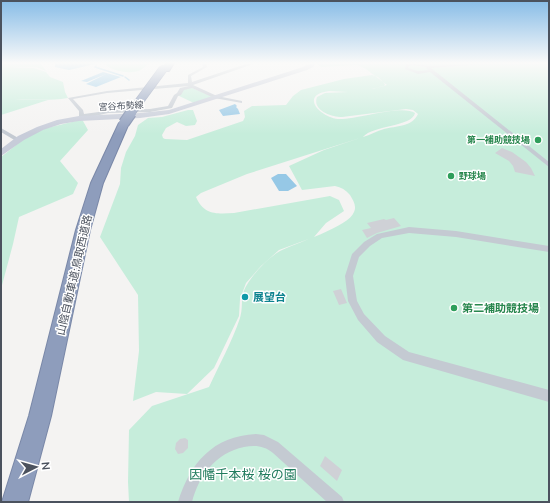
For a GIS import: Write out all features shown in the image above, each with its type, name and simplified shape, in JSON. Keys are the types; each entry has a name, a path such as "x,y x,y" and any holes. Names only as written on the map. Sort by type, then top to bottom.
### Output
{"highway":[{"name":"山陰自動車道;鳥取西道路","path":"16,502 40,416 89,210 97,183 126,123 138,103 151,86"},
{"name":"山陰自動車道;鳥取西道路","path":"25,502 49,415 88,230 102,183 126,123"}],"street":[{"path":"173,86 106,92 70,98 81,111 82,117 117,111 144,112 161,110 170,107 176,95 179,94 182,89 188,86"},
{"path":"194,86 216,97 240,102"},
{"name":"宮谷布勢線","path":"1,153 29,133 49,125 82,117 163,113 249,86"},
{"path":"452,86 549,165"},
{"path":"1,130 18,140"},
{"path":"549,249 456,234 409,230 380,236 367,244 355,256 349,276 353,301 361,317 380,339 407,356 549,396"},
{"path":"185,502 187,492 207,459 216,452 240,442 259,440 276,447 337,502"}],"green space":[{"path":"1,86 64,86 68,98 48,100 1,115"},
{"name":"因幡千本桜 桜の園","path":"315,86 549,86 549,502 129,502 129,430 152,406 209,387 237,327 241,314 245,288 254,274 270,258 261,266 246,283 240,299 239,316 214,368 187,394 156,392 133,401 139,351 138,295 100,237 120,184 121,168 126,152 135,136 138,125 148,118 162,117 193,110 197,121 195,125 186,126 177,122 166,128 162,135 165,139 187,140 243,121 245,117 244,111 252,106 286,105 293,96 301,90","holes":["329,91 348,92 325,93 317,97 316,102 320,109 328,114 338,117 390,111 346,119 338,119 319,110 314,101 315,97 320,93","406,109 413,110 418,114 408,124 384,129 363,137 375,130 400,124 412,118 415,113 400,110 390,111","360,138 324,150 289,166 302,190 335,186 347,192 354,203 354,212 350,218 332,229 314,237 326,223 344,211 339,200 330,196 234,213 216,213 203,207 196,197 201,193 247,174","312,238 280,251 272,256 279,250"]},
{"path":"190,87 213,97 194,103 177,95 180,90"},
{"path":"80,120 83,121 88,130 60,161 78,183 73,194 19,217 1,289 1,157 29,135 47,128"}],"water":[{"path":"235,104 240,114 223,116 219,110"},
{"path":"278,174 286,174 297,186 288,191 279,191 271,178"}],"building":[{"path":"502,148 512,152 526,162 535,176 515,172 509,161 495,153"},
{"path":"394,218 401,226 377,233 367,238 362,230 371,228 367,223"},
{"path":"341,289 347,303 339,305 333,291"},
{"path":"185,438 188,440 188,448 183,453 178,454 175,449 176,443 180,439"},
{"path":"325,456 342,470 337,481 320,466"}],"place":[{"name":"第一補助競技場","path":"538,140"},
{"name":"野球場","path":"451,176"},
{"name":"展望台","path":"245,297"},
{"name":"第二補助競技場","path":"454,308"}]}
